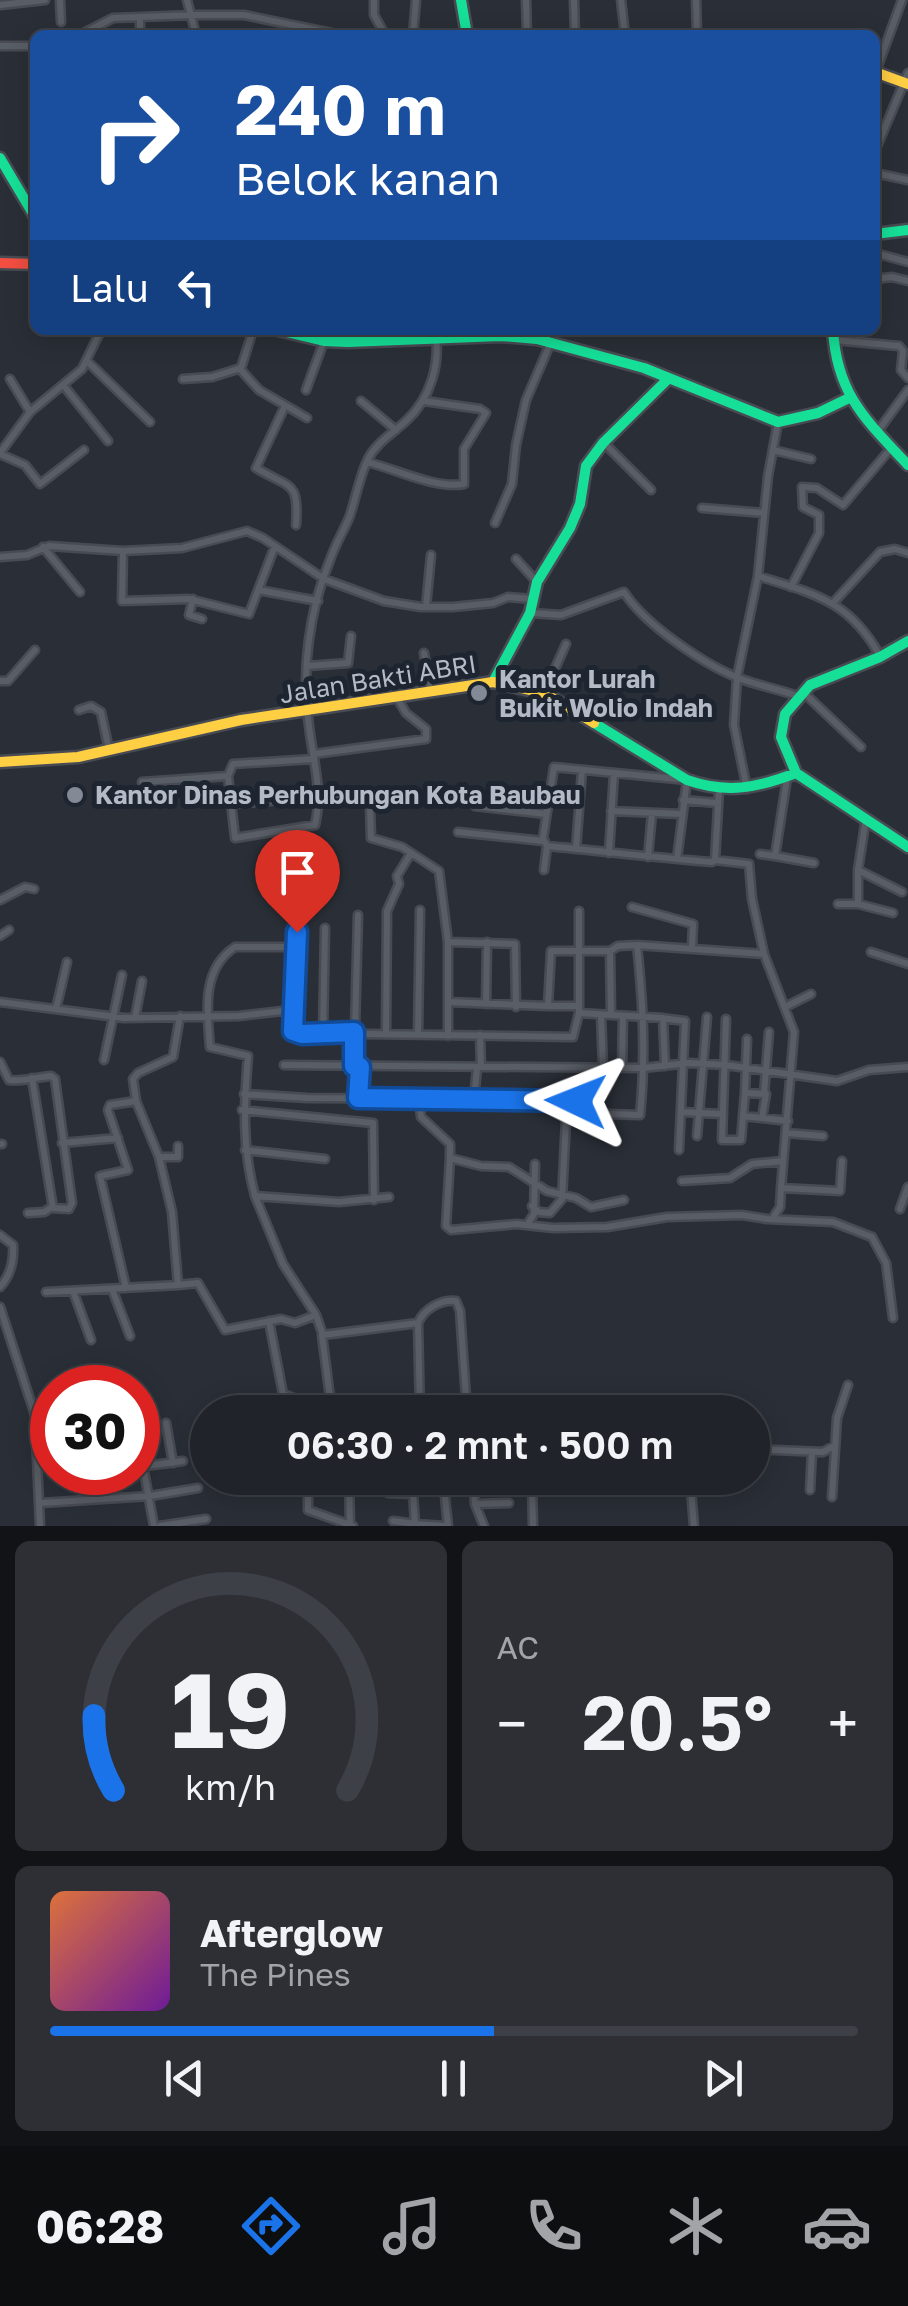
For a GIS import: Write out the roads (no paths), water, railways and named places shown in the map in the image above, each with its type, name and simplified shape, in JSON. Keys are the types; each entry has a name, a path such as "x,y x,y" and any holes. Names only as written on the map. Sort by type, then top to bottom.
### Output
{"main road":[{"path":"461,0 466,30"},
{"path":"880,73 906,79"},
{"path":"0,158 30,209"},
{"path":"880,233 908,230"},
{"path":"0,263 30,264"},
{"path":"299,335 324,341 420,335"},
{"path":"526,335 621,360 778,422 818,413 847,400"},
{"path":"833,335 833,352 847,400 908,464"},
{"path":"493,682 530,613 537,582 570,528 580,504 585,468 603,442 669,378"},
{"path":"908,642 815,683 800,694 785,714 780,738 791,775 866,817 908,847"},
{"name":"Jalan Bakti ABRI","path":"0,762 46,762 241,720 493,682 544,694 718,797 791,775"}],"street":[{"path":"0,5 44,0"},
{"path":"60,0 61,22"},
{"path":"187,0 194,30"},
{"path":"374,0 374,15 382,30"},
{"path":"413,30 416,0"},
{"path":"526,0 527,30"},
{"path":"574,0 575,30"},
{"path":"621,0 624,30"},
{"path":"696,0 697,30"},
{"path":"880,59 902,0"},
{"path":"90,30 114,18 188,15 249,16 317,30"},
{"path":"140,17 140,30"},
{"path":"0,46 30,46"},
{"path":"880,139 906,79"},
{"path":"880,174 908,180"},
{"path":"880,254 908,262"},
{"path":"880,278 908,281"},
{"path":"84,450 40,484 20,462 0,454 30,412 64,386 87,361 99,335"},
{"path":"240,369 251,335"},
{"path":"397,696 406,713 426,729 426,739 314,756 234,764 228,776 234,838 313,827 320,797 314,756 307,710 307,666 318,601 366,462 423,401 437,367 436,335"},
{"path":"833,335 900,346 900,370 908,378"},
{"path":"306,390 324,341"},
{"path":"495,524 512,484 526,400 552,341"},
{"path":"87,361 150,422"},
{"path":"183,379 212,377 240,369"},
{"path":"240,369 259,390 307,418"},
{"path":"10,379 30,412"},
{"path":"64,386 108,440"},
{"path":"878,431 908,390"},
{"path":"361,401 396,430"},
{"path":"366,462 455,486 464,484 464,449 486,414 480,409 423,401"},
{"path":"284,408 256,468 294,490 298,496 296,525"},
{"path":"747,790 734,725 737,677 758,576 778,422"},
{"path":"603,442 651,490"},
{"path":"791,587 820,529 819,515 802,508 802,487 817,488 844,504 892,446"},
{"path":"774,450 811,458"},
{"path":"702,508 764,514"},
{"path":"0,557 26,555 42,546 123,551 198,546 239,531 251,532 324,580 384,600 426,607 475,605 519,596 534,599"},
{"path":"42,546 80,592"},
{"path":"123,551 122,602 192,599 249,614 275,546"},
{"path":"832,604 880,552 895,549 908,553"},
{"path":"426,607 431,555"},
{"path":"516,558 537,582"},
{"path":"758,576 832,604 861,624 880,657"},
{"path":"258,590 318,601"},
{"path":"530,613 561,615 624,592 691,651 737,677 800,694 862,746"},
{"path":"192,599 189,615 202,619"},
{"path":"307,666 348,664 351,636"},
{"path":"544,694 566,644"},
{"path":"0,681 8,681 35,650"},
{"path":"424,653 430,690"},
{"path":"79,710 91,706 101,712 109,750"},
{"path":"544,870 546,814 554,768 687,780 677,859"},
{"path":"576,849 582,770"},
{"path":"609,853 614,774"},
{"path":"775,856 791,775"},
{"path":"142,782 228,776"},
{"path":"232,804 320,797 367,804 371,838 399,846 440,873 448,942 448,1036"},
{"path":"683,800 718,797 715,860"},
{"path":"474,806 546,814"},
{"path":"611,811 682,814"},
{"path":"648,857 652,814"},
{"path":"858,904 858,870 866,817"},
{"path":"458,832 609,853 749,864 764,954 794,1032 780,1207 774,1217"},
{"path":"386,1033 388,911 398,876 410,853"},
{"path":"760,854 814,863"},
{"path":"858,870 902,892"},
{"path":"0,900 24,887 34,889"},
{"path":"838,904 858,904 893,913"},
{"path":"632,907 694,924 692,947"},
{"path":"418,1034 420,910"},
{"path":"297,932 293,1031 573,1036 579,1010 579,911"},
{"path":"358,914 354,1032 358,1098"},
{"path":"323,1034 325,928"},
{"path":"0,936 10,930"},
{"path":"448,942 515,944 516,1007"},
{"path":"486,1004 488,942"},
{"path":"548,1006 548,954 610,951 618,946 637,945 764,954"},
{"path":"532,1206 538,1212 554,1211 562,1195 566,1120 578,1113 640,1116 644,1007 637,945"},
{"path":"296,948 244,946 226,953 214,970 207,1000 210,1047 248,1056 242,1110 255,1196 283,1264 316,1316 330,1395"},
{"path":"610,951 611,1015"},
{"path":"870,952 908,964"},
{"path":"56,1009 67,962"},
{"path":"104,1060 122,975"},
{"path":"135,1018 142,981"},
{"path":"785,1007 811,994"},
{"path":"0,1002 135,1018 239,1016 292,1010"},
{"path":"450,1002 548,1006 642,1020 684,1020 680,1150"},
{"path":"601,1014 603,1068"},
{"path":"180,1016 173,1057 134,1076 136,1101 159,1158 172,1212 176,1283 180,1285"},
{"path":"622,1068 623,1016"},
{"path":"697,1136 707,1017"},
{"path":"661,1018 666,1023 666,1066"},
{"path":"726,1020 721,1140 741,1140 748,1038"},
{"path":"762,1118 769,1032"},
{"path":"474,1100 480,1035"},
{"path":"0,1062 9,1080 51,1076 55,1079 70,1209 53,1206 32,1078"},
{"path":"284,1065 644,1068 684,1063 748,1066 837,1081 869,1070 908,1067"},
{"path":"745,1094 766,1093"},
{"path":"244,1094 574,1100 578,1113"},
{"path":"420,1100 421,1117 452,1147 448,1230 607,1227 667,1217 774,1217 834,1222 872,1237 886,1263 892,1318"},
{"path":"126,1288 100,1176 128,1170 108,1107 136,1101"},
{"path":"242,1110 373,1123 374,1200"},
{"path":"682,1112 722,1114"},
{"path":"743,1116 788,1121"},
{"path":"786,1133 823,1136"},
{"path":"62,1143 118,1138"},
{"path":"159,1158 178,1157 178,1146"},
{"path":"246,1150 325,1159"},
{"path":"450,1158 510,1168 591,1208 624,1200"},
{"path":"682,1181 730,1178 752,1164 783,1161"},
{"path":"781,1188 840,1192 842,1161"},
{"path":"526,1226 533,1218 535,1164"},
{"path":"900,1209 908,1188"},
{"path":"255,1196 339,1202 389,1197"},
{"path":"28,1213 44,1212 53,1206"},
{"path":"0,1235 14,1245 10,1274 0,1287"},
{"path":"46,1292 198,1284 222,1330 282,1319 295,1323 316,1316"},
{"path":"112,1289 130,1336"},
{"path":"73,1291 91,1340"},
{"path":"420,1395 418,1323 426,1310 450,1300 460,1305 467,1395"},
{"path":"0,1307 35,1415 40,1526"},
{"path":"269,1321 286,1395"},
{"path":"322,1334 418,1323"},
{"path":"832,1497 837,1418 848,1385"},
{"path":"166,1423 173,1463"},
{"path":"770,1450 828,1452 835,1445"},
{"path":"810,1490 812,1452"},
{"path":"160,1464 182,1461"},
{"path":"41,1503 190,1489"},
{"path":"308,1495 308,1510 351,1526 349,1495"},
{"path":"414,1495 415,1524"},
{"path":"393,1522 446,1526 444,1495"},
{"path":"475,1495 484,1526"},
{"path":"532,1495 533,1526"},
{"path":"691,1495 694,1526"},
{"path":"150,1496 157,1526 206,1519"},
{"path":"476,1504 508,1504"}],"place":[{"name":"Kantor Lurah Bukit Wolio Indah","path":"479,693"},
{"name":"Kantor Dinas Perhubungan Kota Baubau","path":"75,795"}]}
